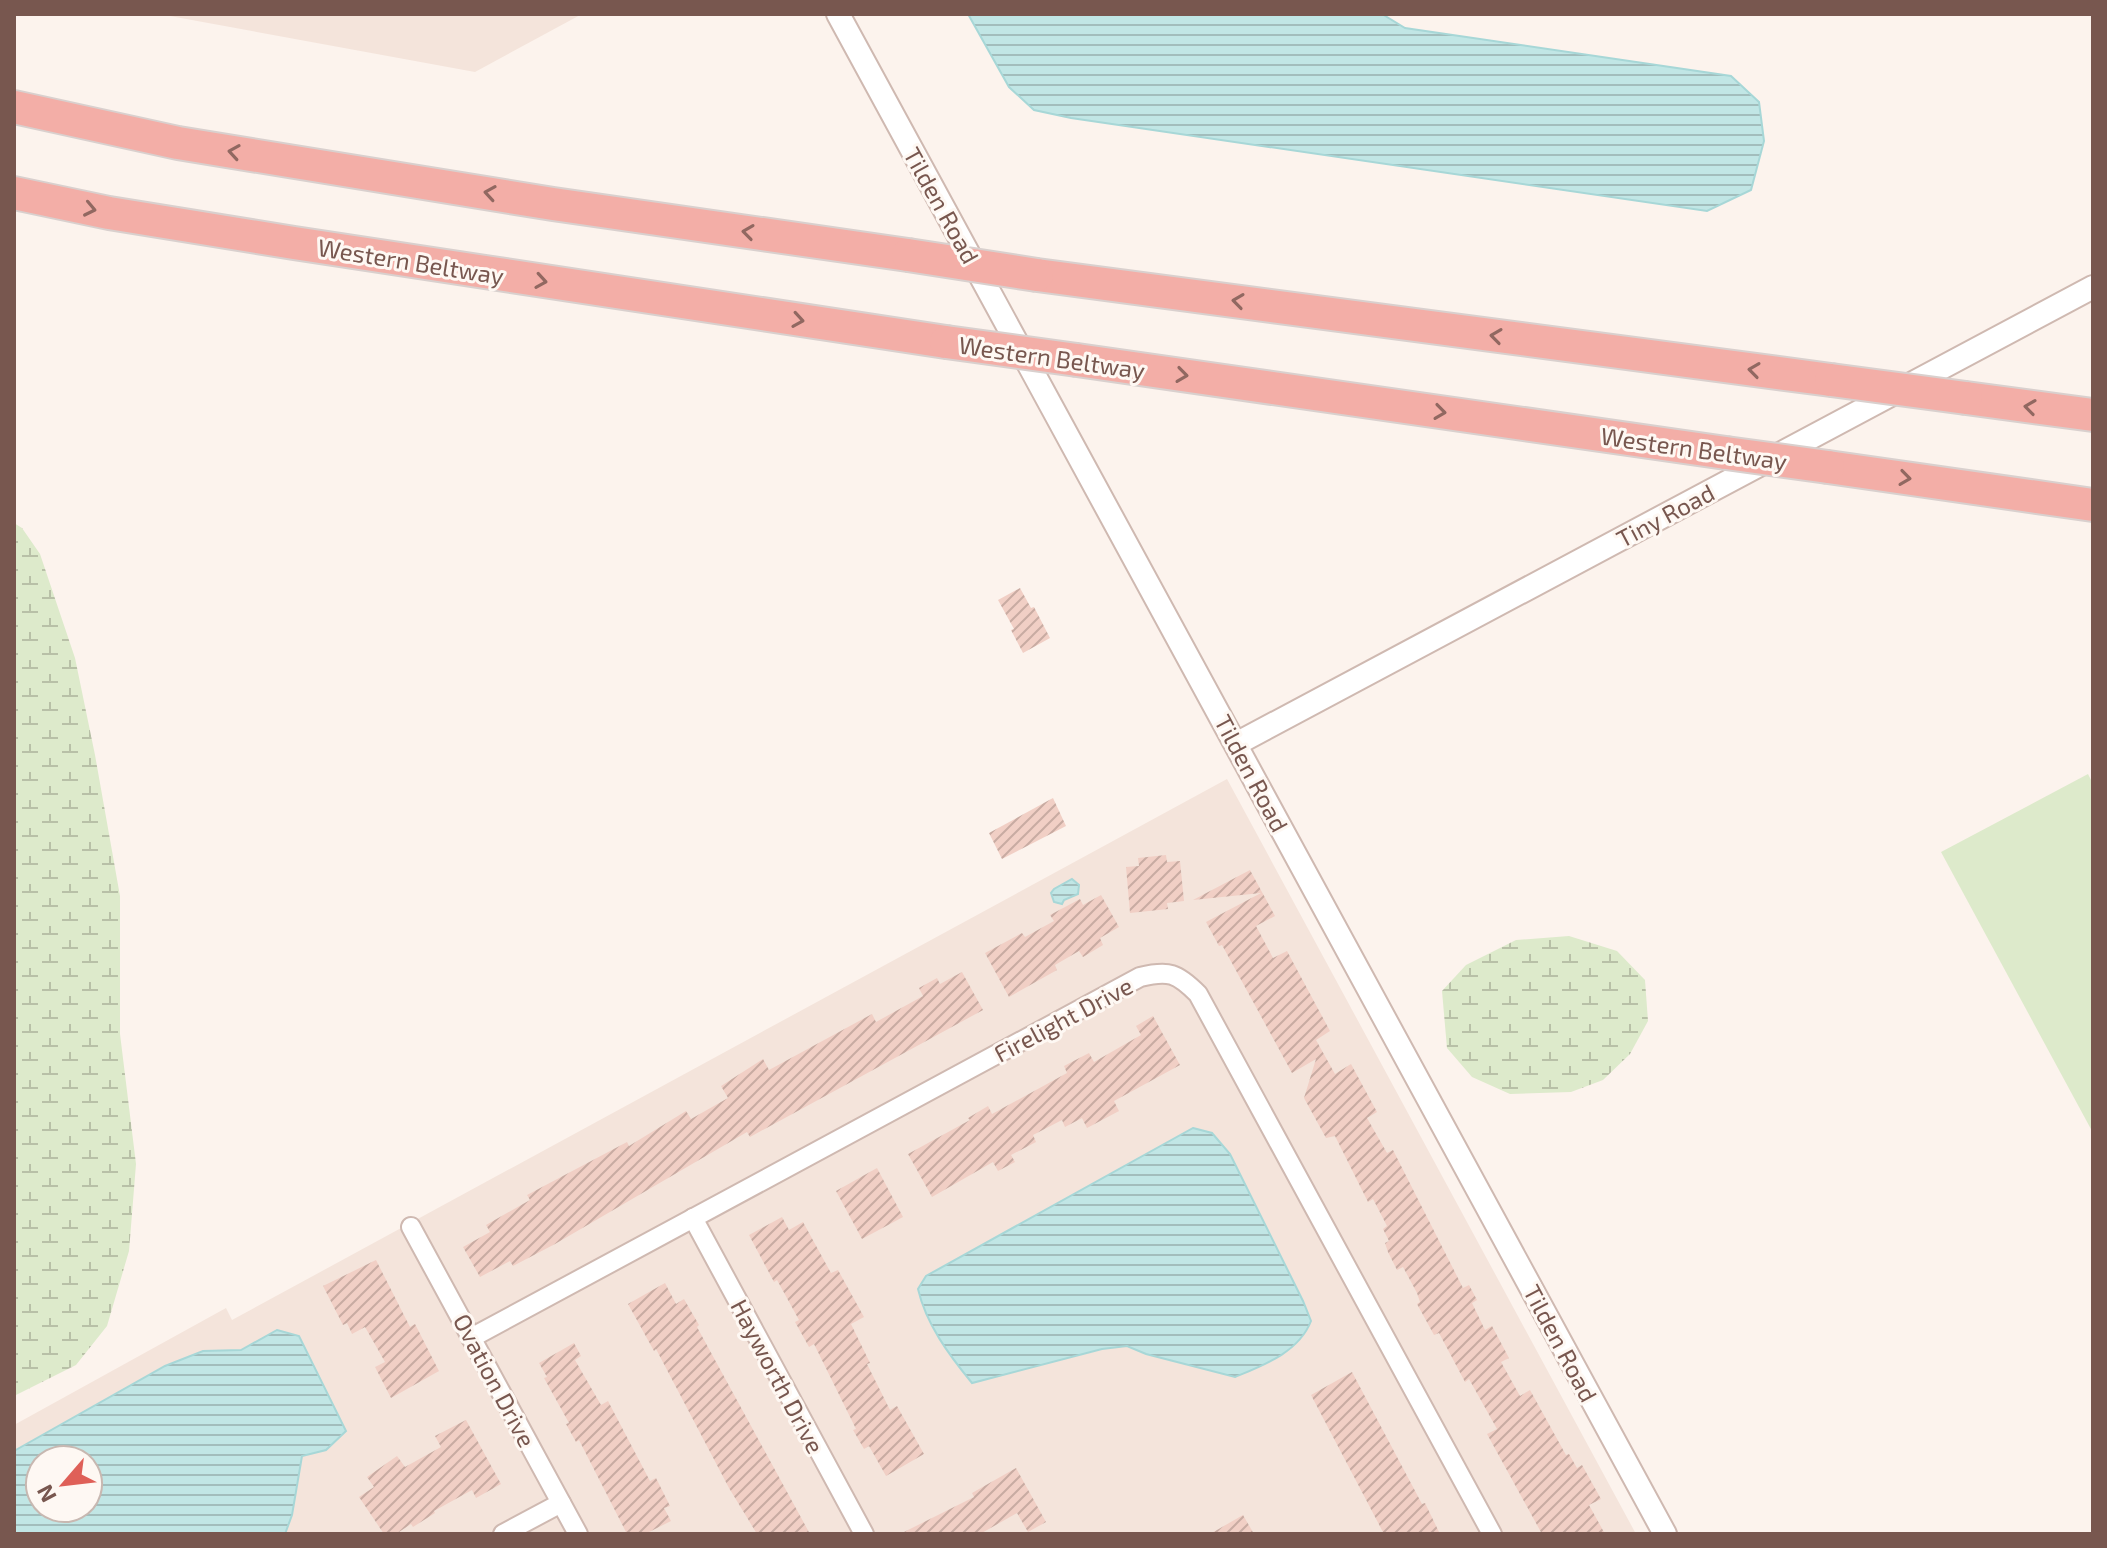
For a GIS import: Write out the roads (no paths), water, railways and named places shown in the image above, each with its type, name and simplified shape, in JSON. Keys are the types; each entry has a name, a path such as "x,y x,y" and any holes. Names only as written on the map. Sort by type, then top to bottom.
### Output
{"highway":[{"path":"14,107 178,143 553,204 1037,275 2093,415"},
{"name":"Western Beltway","path":"14,193 109,213 279,241 946,342 2093,505"}],"street":[{"name":"Tilden Road","path":"838,14 1665,1534"},
{"name":"Tiny Road","path":"1236,744 2093,287"},
{"name":"Firelight Drive","path":"471,1338 1140,977 1162,972 1182,978 1198,994 1492,1534"},
{"name":"Hayworth Drive","path":"693,1218 864,1534"},
{"name":"Ovation Drive","path":"411,1227 578,1534"},
{"path":"503,1534 561,1503"}],"water":[{"path":"968,14 1382,14 1405,28 1731,76 1759,102 1764,141 1751,190 1707,211 1071,118 1034,110 1009,87"},
{"path":"1072,879 1079,885 1078,894 1062,904 1054,902 1051,893 1054,889"},
{"path":"1193,1128 1212,1133 1230,1154 1303,1301 1311,1321 1298,1341 1279,1356 1235,1377 1146,1354 1127,1346 1102,1349 972,1383 947,1350 927,1315 918,1289 926,1276"},
{"path":"277,1330 299,1336 346,1431 326,1450 302,1456 292,1515 285,1534 14,1534 14,1451 24,1445 24,1524 104,1524 104,1444 26,1444 165,1366 203,1351 241,1350"}]}
